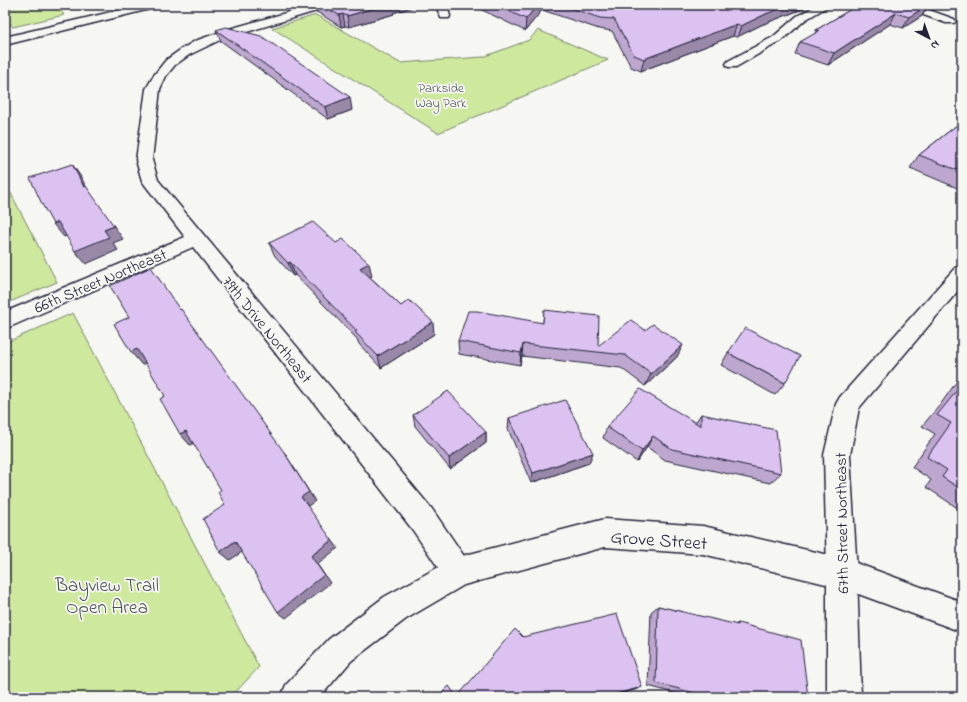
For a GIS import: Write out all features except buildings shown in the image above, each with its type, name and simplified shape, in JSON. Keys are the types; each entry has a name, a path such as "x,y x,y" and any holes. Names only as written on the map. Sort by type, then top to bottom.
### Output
{"street":[{"path":"5,41 154,5"},
{"name":"79th Drive Northeast","path":"326,5 222,35 185,52 166,67 156,80 152,89 144,160 150,181 422,519 458,572"},
{"path":"439,5 442,6 445,16"},
{"path":"732,64 777,39 801,18 825,5"},
{"path":"905,5 962,26"},
{"path":"950,21 962,18"},
{"name":"66th Street Northeast","path":"5,321 196,239"},
{"name":"67th Street Northeast","path":"844,697 842,574 837,455 848,404 962,273"},
{"name":"Grove Street","path":"298,697 340,650 395,608 458,572 605,533 703,540 842,574 962,617"}],"green space":[{"path":"18,5 57,5 64,15 13,27 5,17 5,8"},
{"name":"Parkside Way Park","path":"316,15 400,63 483,57 529,40 538,30 608,60 438,133 272,28"},
{"path":"5,182 57,282 5,304"},
{"name":"Bayview Trail Open Area","path":"73,313 259,667 231,697 5,697 5,343"}]}
